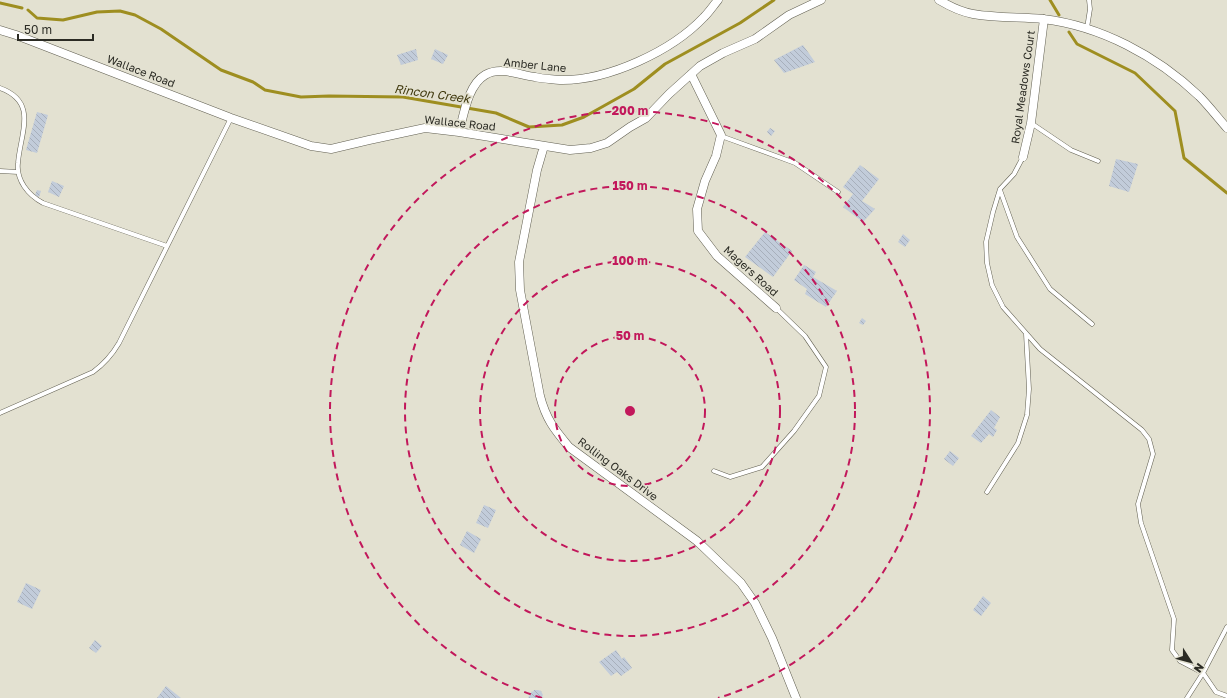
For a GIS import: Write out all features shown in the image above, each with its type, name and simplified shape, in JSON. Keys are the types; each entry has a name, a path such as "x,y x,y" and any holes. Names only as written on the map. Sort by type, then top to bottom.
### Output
{"street":[{"name":"Amber Lane","path":"459,132 472,87 480,78 491,72 504,71 535,77 572,80 599,75 615,70 644,59 686,34 704,17 718,0"},
{"name":"Wallace Road","path":"0,30 231,118 311,146 331,149 425,128 570,150 590,148 607,143 630,126 646,118 669,94 700,66 723,53 755,39 789,15 821,0"},
{"path":"939,0 947,5 971,14 1044,19 1087,28 1134,49 1171,73 1200,97 1227,128"},
{"name":"Royal Meadows Court","path":"1023,157 1031,123 1044,19"},
{"path":"691,74 721,135"},
{"name":"Magers Road","path":"721,135 716,156 705,181 697,209 698,231 717,256 776,308"},
{"name":"Rolling Oaks Drive","path":"544,146 519,262 520,290 544,410 554,428 569,447 697,541 741,583 755,603 772,638 796,698"}],"lane":[{"path":"1087,28 1090,10 1089,0"},
{"path":"0,88 17,98 22,105 25,125 17,164 18,172 22,184 36,200 167,246"},
{"path":"0,413 93,372 103,365 111,356 119,343 231,118"},
{"path":"1031,123 1070,150 1098,161"},
{"path":"721,135 795,162 838,192"},
{"path":"1023,157 1014,174 1000,189 993,212 986,242 987,263 992,285 1003,307 1040,349 1142,430 1149,439 1153,454 1138,504 1141,523 1174,619 1172,650 1180,661 1203,673 1216,692 1227,696"},
{"path":"0,171 18,172"},
{"path":"1000,189 1017,237 1050,289 1092,324"},
{"path":"714,471 730,477 762,467 794,431 819,396 826,367 805,336 776,308"},
{"path":"987,492 1018,443 1028,415 1026,333"},
{"path":"1187,698 1203,673 1227,627"}],"building":[{"path":"803,45 815,62 784,73 774,60"},
{"path":"416,49 418,60 401,65 397,55"},
{"path":"435,49 448,55 443,64 431,59"},
{"path":"37,112 48,115 37,153 26,150"},
{"path":"770,128 775,131 771,136 767,132"},
{"path":"1116,159 1138,164 1129,192 1109,186"},
{"path":"860,165 879,179 862,201 875,209 863,222 843,207 853,194 843,187"},
{"path":"52,181 64,186 59,197 48,192"},
{"path":"37,190 41,191 39,197 35,195"},
{"path":"765,232 792,251 773,277 745,257"},
{"path":"903,234 910,240 905,247 898,242"},
{"path":"804,265 816,272 813,277 837,291 826,307 805,294 807,289 794,280"},
{"path":"862,318 866,321 863,325 859,323"},
{"path":"991,410 1000,417 994,428 997,430 993,437 989,434 981,443 971,436"},
{"path":"950,451 959,458 953,466 944,459"},
{"path":"484,505 496,510 488,528 476,523"},
{"path":"467,531 481,539 474,553 460,545"},
{"path":"26,583 41,590 32,609 17,602"},
{"path":"983,596 991,603 981,616 973,610"},
{"path":"95,640 102,646 96,653 89,648"},
{"path":"616,650 622,659 624,657 632,668 621,676 617,672 611,676 599,662"},
{"path":"166,686 181,698 157,698"},
{"path":"534,690 541,691 543,695 542,697 544,698 528,698"}],"waterway":[{"name":"Rincon Creek","path":"28,10 37,18 63,20 97,12 120,11 135,15 161,29 221,70 253,82 265,90 301,97 403,97 496,113 529,127 562,125 584,117 634,89 665,64 740,23 774,0"},
{"path":"1050,0 1059,15"},
{"name":"Rincon Creek","path":"0,3 22,8"},
{"path":"1069,32 1077,44 1135,73 1175,111 1184,158 1227,193"}]}
